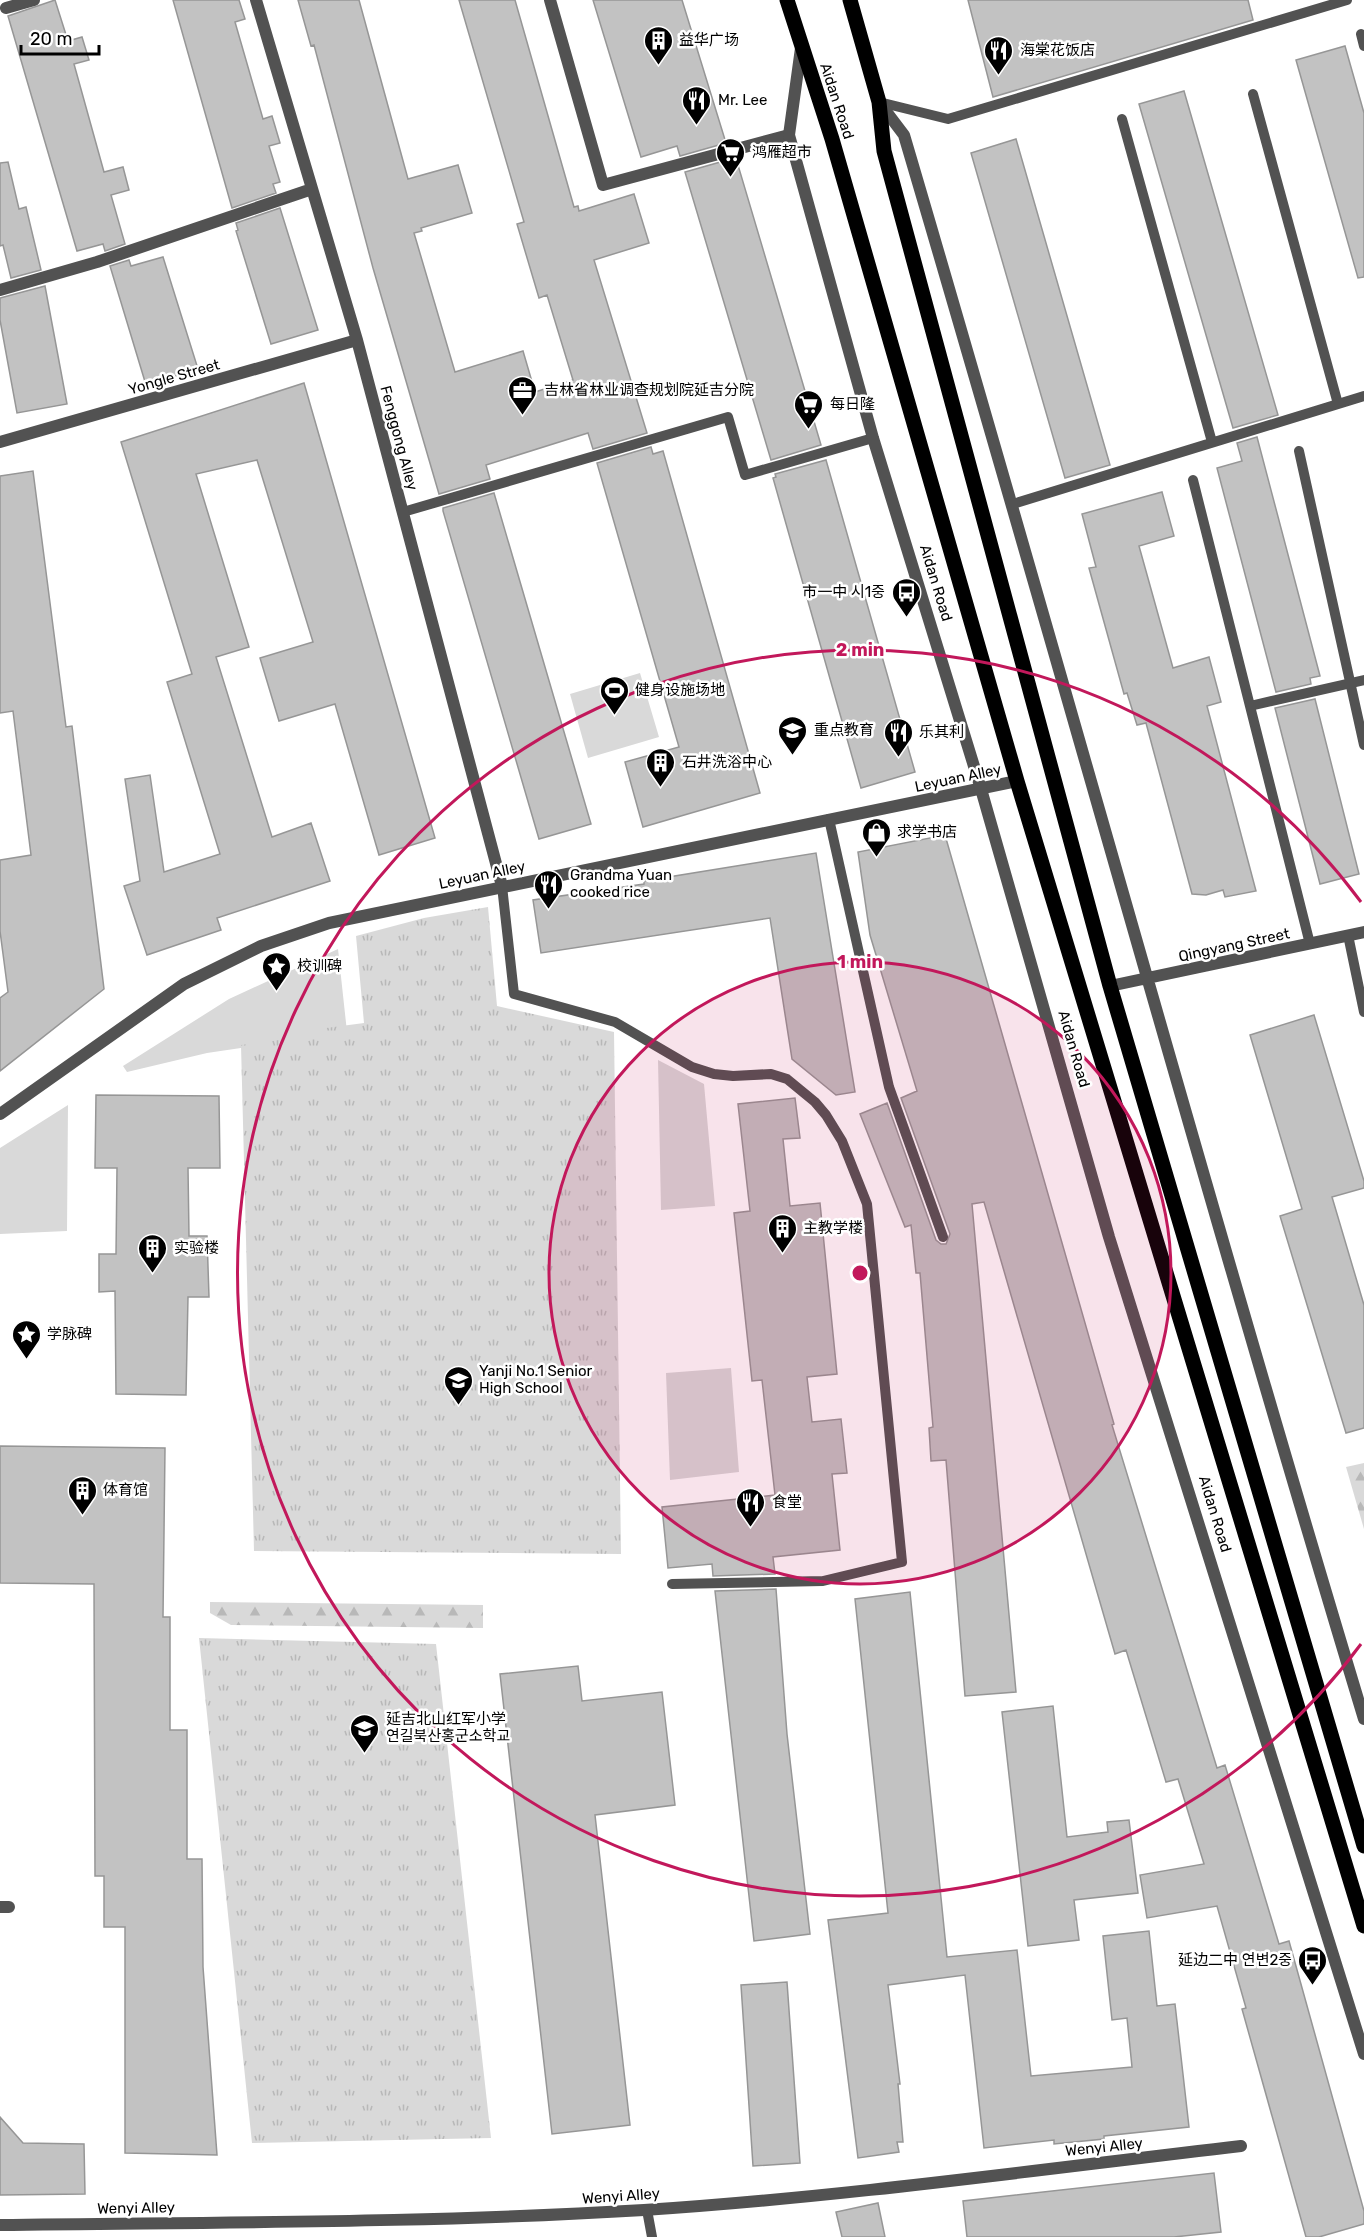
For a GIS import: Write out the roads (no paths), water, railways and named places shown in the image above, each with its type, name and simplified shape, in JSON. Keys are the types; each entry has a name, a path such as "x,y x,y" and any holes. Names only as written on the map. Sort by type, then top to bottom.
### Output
{"main road":[{"name":"Aidan Road","path":"787,0 832,139 1017,781 1364,1926"},
{"path":"850,0 879,102 887,162 1110,986 1364,1846"}],"street":[{"path":"6,8 34,0"},
{"name":"Fenggong Alley","path":"256,0 357,340 502,886"},
{"path":"550,0 603,185 789,135"},
{"name":"Aidan Road","path":"801,48 789,135 873,438 981,789 1109,1237 1364,2054"},
{"path":"879,102 904,135 1013,504 1147,979 1364,1719"},
{"path":"0,290 97,262 312,189"},
{"name":"Yongle Street","path":"0,442 357,340"},
{"name":"Leyuan Alley","path":"0,1114 184,984 261,946 328,923 1017,781"},
{"name":"Qingyang Street","path":"1110,986 1364,932"},
{"name":"Wenyi Alley","path":"0,2225 498,2217 647,2210 757,2200 1241,2146"}],"lane":[{"path":"879,102 948,118 1347,0"},
{"path":"1253,94 1338,404"},
{"path":"1122,119 1212,442"},
{"path":"1013,504 1364,396"},
{"path":"403,512 728,417 745,475 873,438"},
{"path":"1299,451 1364,745"},
{"path":"1193,480 1310,944"},
{"path":"1250,706 1364,680"},
{"path":"829,819 889,1087 943,1237"},
{"path":"502,886 514,994 615,1022 674,1057 708,1072 733,1076 771,1074 787,1080 815,1102 826,1115 842,1141 867,1204 902,1562 823,1581 672,1584"},
{"path":"1348,935 1364,1012"},
{"path":"647,2210 652,2237"}],"place":[{"name":"益华广场","path":"658,66"},
{"name":"海棠花饭店","path":"999,76"},
{"name":"Mr. Lee","path":"697,126"},
{"name":"鸿雁超市","path":"731,178"},
{"name":"吉林省林业调查规划院延吉分院","path":"523,416"},
{"name":"每日隆","path":"809,430"},
{"name":"市一中 시1중","path":"906,618"},
{"name":"健身设施场地","path":"614,716"},
{"name":"重点教育","path":"793,756"},
{"name":"乐其利","path":"898,758"},
{"name":"石井洗浴中心","path":"661,788"},
{"name":"求学书店","path":"876,858"},
{"name":"Grandma Yuan cooked rice","path":"549,910"},
{"name":"校训碑","path":"276,992"},
{"name":"主教学楼","path":"782,1254"},
{"name":"实验楼","path":"153,1274"},
{"name":"学脉碑","path":"26,1360"},
{"name":"Yanji No.1 Senior High School","path":"458,1406"},
{"name":"体育馆","path":"82,1516"},
{"name":"食堂","path":"751,1528"},
{"name":"延吉北山红军小学 연길북산홍군소학교","path":"365,1754"},
{"name":"延边二中 연변2중","path":"1313,1986"}]}
